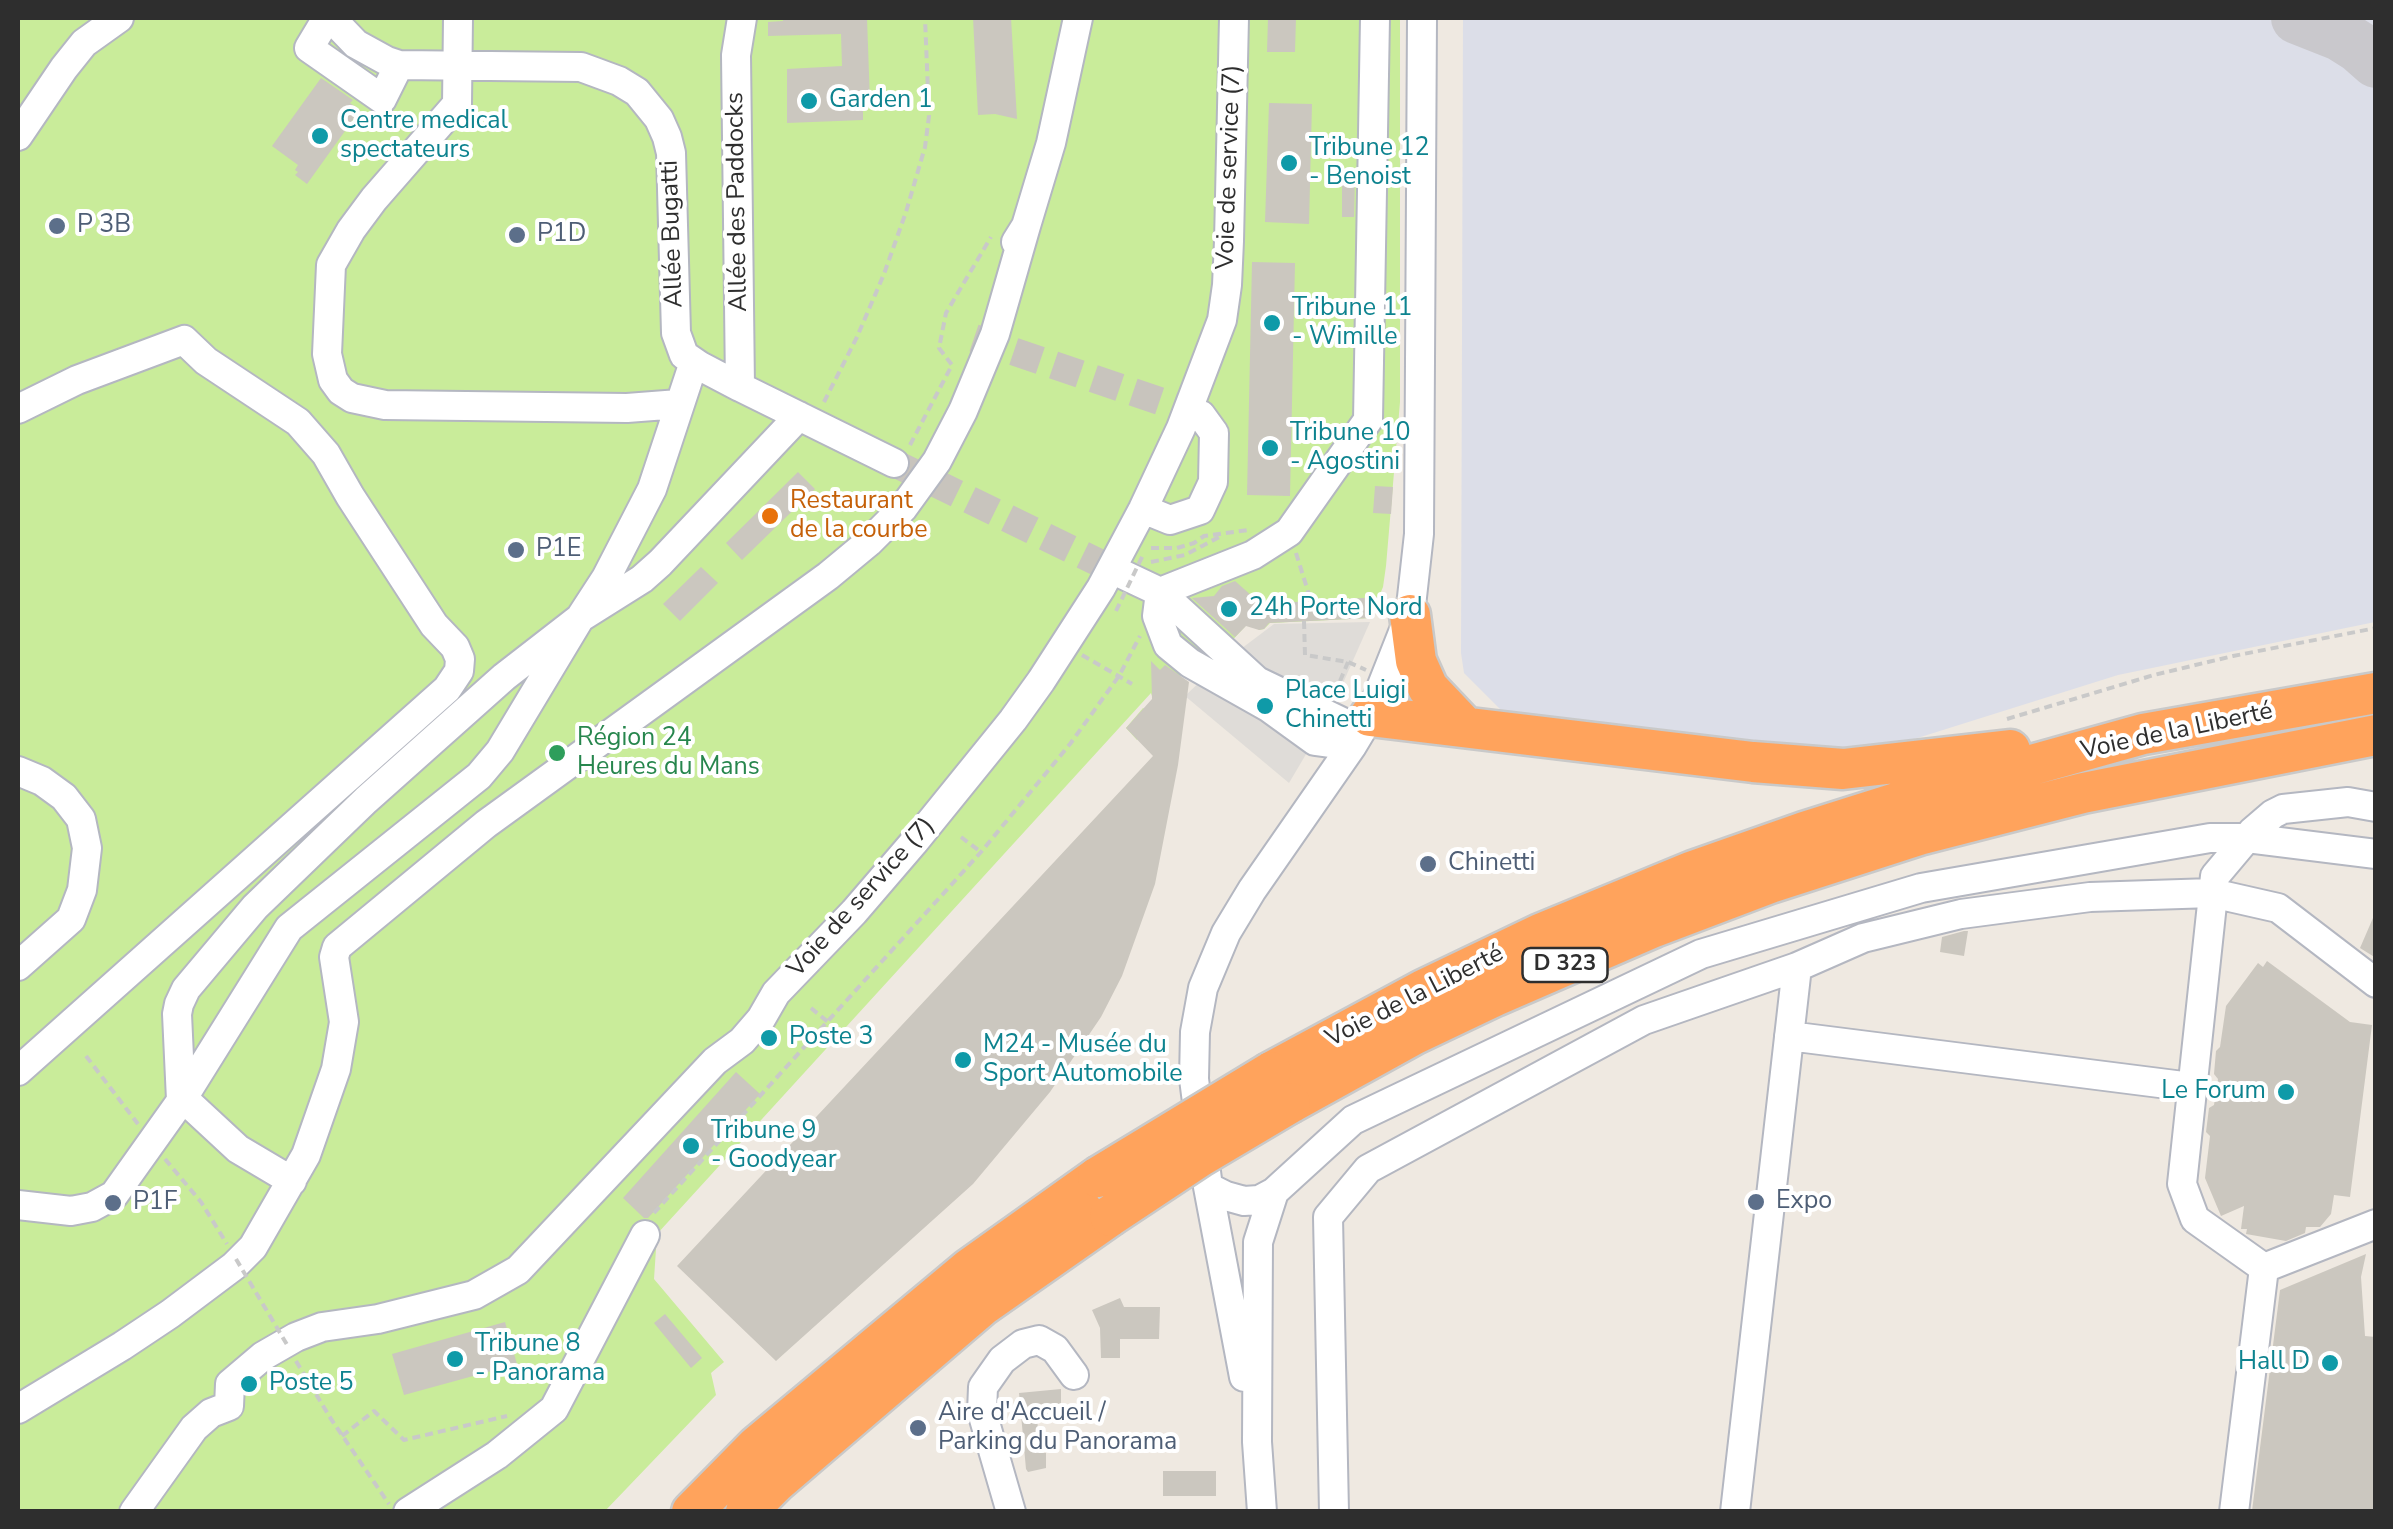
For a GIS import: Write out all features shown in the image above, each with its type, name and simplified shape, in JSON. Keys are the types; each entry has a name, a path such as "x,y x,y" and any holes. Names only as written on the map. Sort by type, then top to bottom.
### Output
{"highway":[{"path":"1410,615 1416,661 1428,688 1464,726"},
{"name":"Voie de la Liberté","path":"746,1512 774,1482 984,1304 1199,1157 1280,1087 1423,990 1678,877 1899,802 2144,734 2376,694"},
{"path":"1367,718 1843,769 2144,734"},
{"name":"Voie de la Liberté","path":"692,1512 756,1446 954,1282 1098,1177 1280,1087 1414,1035 1654,926 1770,883 1919,836 2083,792 2376,735"}],"street":[{"path":"18,136 84,43 119,18"},
{"name":"Allée Bugatti","path":"329,18 356,44 386,62 458,67 581,67 620,81 637,92 659,119 671,153 676,333 684,354 694,362"},
{"path":"458,18 457,104 452,114 374,199 331,265 327,343 333,380 352,398 385,405 626,408 679,404"},
{"name":"Allée des Paddocks","path":"740,387 736,56 742,18"},
{"path":"18,1409 122,1346 242,1260 253,1248 306,1155 342,1044 344,1012 334,957 337,947 486,824 828,576 902,508 937,461 995,334 1051,143 1078,18"},
{"name":"Voie de service (7)","path":"134,1512 194,1428 229,1406 230,1384 263,1356 322,1327 398,1315 474,1295 518,1270 715,1062 761,1020 776,994 916,841 1041,681 1101,588 1142,509 1181,428 1222,320 1228,256 1234,18"},
{"path":"1160,592 1253,555 1289,532 1368,420 1374,18"},
{"path":"1256,1442 1208,1188 1194,1079 1196,1032 1203,988 1226,933 1367,718 1410,615 1418,534 1422,18"},
{"path":"974,338 1002,262 1026,226"},
{"path":"18,409 77,380 184,340 206,361 298,422 326,454 434,625 455,647 460,659 459,671 448,689 18,1071"},
{"path":"18,1206 71,1211 92,1207 114,1195 182,1099 289,928 479,776 500,751 606,578 652,489 694,362 740,387 901,458"},
{"path":"1142,509 1170,520 1200,510 1213,482 1214,433 1201,415"},
{"path":"292,1182 238,1149 182,1099 177,1014 186,990 255,907 341,824 504,676 580,618 642,579 808,416"},
{"path":"1131,576 1160,592 1257,681 1367,718"},
{"path":"18,771 64,796 81,818 87,848 82,890 70,919 18,966"},
{"path":"2264,1268 2195,1220 2182,1184 2215,876 2247,838 2283,809 2348,802 2375,807"},
{"path":"1208,1188 1244,1201 1259,1200 1274,1192 1354,1120 1701,954 1920,888 2210,838 2247,838 2372,853 2363,825 2375,807"},
{"path":"1334,1512 1328,1218 1368,1169 1644,1020 1797,967 1863,938 1961,914 2090,897 2212,893 2278,908 2376,983"},
{"path":"1736,1512 1797,967"},
{"path":"1789,1036 2192,1087"},
{"path":"1262,1512 1256,1442 1258,1242 1274,1192"},
{"path":"408,1512 497,1455 554,1409 650,1224"},
{"path":"2264,1268 2376,1224"},
{"path":"2234,1512 2264,1268"},
{"path":"1011,1512 982,1412 983,1387 1002,1360 1023,1344 1040,1340 1055,1349 1074,1376"}],"path":[{"path":"808,416 857,337 906,212 925,147 929,116 925,18"},
{"path":"901,458 952,365 939,348 946,313 997,229"},
{"path":"1116,610 1131,576 1147,548 1177,548 1204,536 1221,536 1131,576"},
{"path":"1304,621 1305,656 1348,662 1367,718"},
{"path":"650,1224 981,852 1070,744 1119,676 1141,636 1137,622"},
{"path":"1999,721 2170,671 2376,628"},
{"path":"1102,667 1132,684"},
{"path":"961,837 981,852"},
{"path":"812,1008 828,1022"},
{"path":"86,1056 200,1202 227,1245"},
{"path":"236,1259 318,1398 394,1512"},
{"path":"342,1436 374,1412 404,1440 514,1414"}],"shaded area":[{"path":"1463,18 2375,18 2375,622 2118,675 1892,746 1818,751 1505,714 1464,673 1461,653"},
{"name":"Place Luigi Chinetti","path":"1370,622 1328,717 1289,783 1185,696 1274,624"}],"green space":[{"name":"Région 24 Heures du Mans","path":"18,18 1400,18 1400,402 1386,566 1383,587 1370,618 1270,623 1259,630 1252,619 1228,645 1213,654 1202,651 1198,655 1174,682 1137,740 1126,728 1143,708 1148,711 1155,705 1151,693 657,1234 654,1279 724,1362 711,1373 716,1395 605,1511 18,1511"}],"building":[{"path":"783,18 867,18 870,102 863,102 863,120 787,123 787,69 842,66 841,34 768,36 768,22"},
{"path":"973,18 1011,18 1017,119 978,115"},
{"path":"1268,18 1296,18 1295,52 1267,52"},
{"name":"Centre medical spectateurs","path":"321,78 353,100 350,103 360,110 307,184 295,175 298,165 272,146"},
{"name":"Tribune 12 - Benoist","path":"1269,103 1312,104 1309,224 1265,222"},
{"path":"1342,178 1355,178 1354,217 1342,217"},
{"path":"1252,262 1295,263 1290,496 1247,495"},
{"name":"Restaurant de la courbe","path":"798,472 815,489 742,560 726,543"},
{"path":"1375,486 1393,487 1391,514 1373,513"},
{"path":"701,567 718,583 680,621 663,604"},
{"path":"1235,581 1261,604 1379,597 1370,618 1269,623 1259,630 1246,626 1235,637 1192,598 1214,596 1222,586"},
{"name":"M24 - Musée du Sport Automobile","path":"1151,661 1160,670 1165,665 1189,682 1178,765 1155,884 1122,976 1101,1017 1050,1092 973,1184 776,1361 677,1266 1153,756 1126,728 1152,699"},
{"path":"2376,911 2376,958 2360,948"},
{"path":"1968,931 1964,956 1940,952 1942,937"},
{"name":"Le Forum","path":"2267,961 2350,1022 2372,1025 2350,1197 2334,1195 2331,1214 2320,1227 2306,1227 2305,1233 2286,1241 2246,1234 2247,1229 2241,1229 2244,1206 2221,1216 2205,1178 2210,1136 2206,1132 2209,1108 2214,1105 2218,1079 2214,1074 2216,1051 2220,1047 2226,1006 2258,963 2263,967"},
{"name":"Tribune 9 - Goodyear","path":"736,1072 760,1094 644,1218 623,1198"},
{"name":"Hall D","path":"2366,1254 2361,1277 2365,1336 2376,1337 2376,1512 2252,1511 2280,1290"},
{"path":"1120,1298 1124,1307 1160,1307 1159,1339 1120,1339 1120,1358 1101,1358 1100,1328 1092,1310"},
{"path":"665,1314 702,1358 691,1368 654,1323"},
{"name":"Tribune 8 - Panorama","path":"505,1322 517,1364 404,1395 392,1354"},
{"path":"1061,1389 1061,1412 1037,1412 1039,1453 1046,1453 1046,1468 1028,1472 1019,1393"},
{"path":"1163,1471 1216,1471 1216,1496 1163,1496"}],"taxiway":[{"path":"2297,18 2340,35 2376,62"}],"tunnel":[{"path":"974,338 1201,415"},
{"path":"894,463 1124,575"}],"place":[{"name":"Garden 1","path":"809,101"},
{"name":"Centre medical spectateurs","path":"320,136"},
{"name":"Tribune 12 - Benoist","path":"1289,163"},
{"name":"P 3B","path":"57,226"},
{"name":"P1D","path":"517,235"},
{"name":"Tribune 11 - Wimille","path":"1272,323"},
{"name":"Tribune 10 - Agostini","path":"1270,448"},
{"name":"Restaurant de la courbe","path":"770,516"},
{"name":"P1E","path":"516,550"},
{"name":"24h Porte Nord","path":"1229,609"},
{"name":"Place Luigi Chinetti","path":"1265,706"},
{"name":"Région 24 Heures du Mans","path":"557,753"},
{"name":"Chinetti","path":"1428,864"},
{"name":"Poste 3","path":"769,1038"},
{"name":"M24 - Musée du Sport Automobile","path":"963,1060"},
{"name":"Le Forum","path":"2286,1092"},
{"name":"Tribune 9 - Goodyear","path":"691,1146"},
{"name":"Expo","path":"1756,1202"},
{"name":"P1F","path":"113,1203"},
{"name":"Tribune 8 - Panorama","path":"455,1359"},
{"name":"Hall D","path":"2330,1363"},
{"name":"Poste 5","path":"249,1384"},
{"name":"Aire d'Accueil / Parking du Panorama","path":"918,1428"}]}
